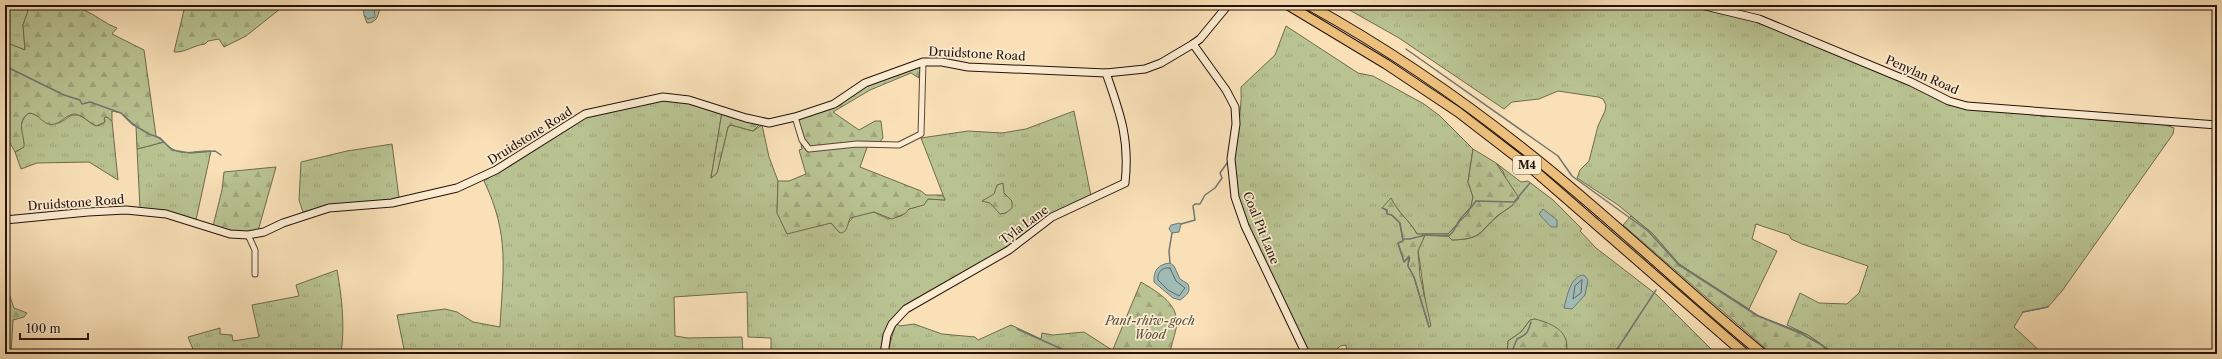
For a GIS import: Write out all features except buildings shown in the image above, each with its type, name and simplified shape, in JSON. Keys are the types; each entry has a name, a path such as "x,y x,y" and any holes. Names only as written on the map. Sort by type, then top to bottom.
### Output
{"highway":[{"name":"M4","path":"1288,5 1393,68 1458,112 1536,172 1745,354"},
{"name":"M4","path":"1309,5 1382,48 1430,80 1525,150 1763,354"}],"street":[{"name":"Druidstone Road","path":"5,220 126,210 166,214 230,234 248,235 264,232 283,223 329,208 392,203 457,188 501,168 579,118 600,110 663,97 678,97 761,122 769,123 796,117 834,104 865,83 888,73 923,62 942,62 968,67 1106,73 1145,69 1161,63 1200,39 1228,5"},
{"name":"Penylan Road","path":"1701,5 1759,19 1911,82 1949,101 1967,106 2217,125"},
{"name":"Coal Pit Lane","path":"1193,44 1226,90 1235,107 1236,124 1231,159 1235,197 1245,226 1306,354"},
{"path":"796,117 802,140 809,149 857,144 899,145 921,134 923,62"},
{"name":"Tyla Lane","path":"884,354 887,335 892,324 906,309 1009,250 1052,217 1125,183 1127,168 1125,129 1106,73"},
{"path":"248,235 255,250 255,274"}],"green space":[{"path":"48,4 77,7 93,14 117,28 112,34 144,50 156,136 164,142 137,149 136,126 121,113 112,111 112,121 107,117 104,118 105,122 96,126 77,114 67,116 55,124 48,124 35,115 29,113 22,120 24,147 15,152 5,134 5,42 25,50 23,25 28,11 27,5"},
{"path":"5,5 27,5 28,11 23,25 25,50 5,42"},
{"path":"184,5 285,5 246,36 224,47 219,39 208,41 205,44 182,51 174,52"},
{"path":"374,5 380,5 378,14 374,21 367,23 364,15 368,19 375,10"},
{"path":"1346,5 1687,5 1759,22 1838,56 1866,65 1960,107 1999,112 2029,112 2044,117 2051,114 2082,116 2096,120 2163,124 2174,128 2173,134 2062,291 2048,307 2023,312 2014,327 2043,354 1835,354 1808,335 1787,325 1800,293 1819,303 1847,304 1859,293 1868,266 1802,244 1791,239 1789,235 1756,224 1752,239 1777,251 1749,309 1679,264 1652,233 1618,205 1577,178 1580,170 1589,161 1598,126 1605,111 1606,105 1603,99 1558,91 1539,99 1512,102 1504,109 1399,38 1346,8"},
{"path":"1286,26 1358,73 1373,76 1424,104 1440,116 1473,149 1468,182 1473,197 1471,207 1468,213 1448,234 1417,234 1391,199 1383,208 1400,223 1403,241 1398,244 1405,261 1409,256 1408,266 1414,277 1429,327 1418,250 1425,235 1448,236 1452,240 1475,236 1513,205 1503,171 1496,163 1521,182 1528,181 1553,200 1582,229 1580,231 1596,248 1657,295 1716,354 1566,354 1567,349 1535,319 1530,320 1521,332 1508,341 1507,354 1347,354 1346,345 1340,346 1332,354 1308,354 1242,210 1234,166 1241,87 1275,55"},
{"path":"920,64 919,78 911,73 870,90 833,112 859,130 875,121 881,121 883,138 879,143 869,142 860,167 921,191 926,195 943,195 945,200 928,199 924,205 909,209 906,213 892,219 874,212 850,218 846,230 843,233 840,233 831,223 787,234 777,213 778,181 789,181 806,174 799,150 802,149 801,144 804,139 798,119 867,85"},
{"path":"659,101 683,101 722,112 711,178 717,173 728,127 731,125 753,131 762,125 769,157 778,181 777,213 831,223 840,233 854,216 874,212 888,219 901,216 909,209 916,207 928,199 945,200 921,138 968,131 1002,133 1026,129 1074,111 1091,196 1044,219 1011,246 899,311 888,328 882,354 771,354 771,338 748,337 747,292 674,297 675,336 688,338 742,337 743,354 405,354 397,315 445,309 457,312 473,322 500,327 503,253 498,219 484,181 586,116"},
{"path":"722,112 759,125 753,131 731,125 728,127 717,173 711,178"},
{"path":"29,113 54,123 58,123 73,115 79,115 93,124 100,125 105,122 104,118 107,117 112,121 118,180 89,162 37,163 21,169 15,152 19,150 24,143 21,126 23,119"},
{"path":"164,142 175,150 181,152 211,151 196,220 140,208 137,149"},
{"path":"392,144 399,198 393,201 326,206 303,212 299,200 301,162 347,151"},
{"path":"1473,149 1496,163 1519,198 1512,206 1497,216 1479,234 1469,238 1452,240 1448,236 1425,235 1418,251 1420,276 1431,326 1429,327 1414,277 1408,266 1410,257 1404,262 1398,243 1403,241 1400,223 1392,215 1387,214 1387,210 1382,208 1391,198 1417,234 1448,234 1468,213 1471,206 1473,197 1468,182"},
{"path":"276,167 258,231 236,232 213,226 222,190 224,172"},
{"path":"1003,183 1004,193 1012,201 1012,208 1006,213 1000,214 990,203 982,201 994,194 997,185"},
{"path":"1631,216 1652,233 1679,264 1759,316 1808,335 1835,354 1772,354 1623,225"},
{"path":"337,270 343,333 341,354 195,354 188,337 220,328 220,334 232,335 233,341 259,337 252,305 299,296 296,285"},
{"name":"Pant-rhiw-goch Wood","path":"1141,282 1161,295 1172,306 1175,313 1177,321 1170,354 1111,354"},
{"path":"5,283 14,308 27,313 24,317 13,320 11,354 5,354"},
{"path":"1535,319 1549,323 1560,330 1566,340 1566,354 1507,354 1508,341 1521,332 1530,320"},
{"path":"896,323 900,326 914,324 942,334 975,337 978,340 1011,325 1041,339 1042,333 1053,335 1084,332 1112,350 1111,354 887,354"}],"water":[{"path":"363,5 374,5 375,17 368,19 364,15"},
{"path":"1543,209 1557,220 1557,227 1551,227 1539,214"},
{"path":"1180,223 1179,232 1172,233 1169,229 1171,225"},
{"path":"1170,263 1174,266 1180,279 1188,284 1189,287 1188,293 1180,300 1173,298 1154,282 1155,274 1158,268"},
{"path":"1584,275 1588,280 1585,295 1572,309 1564,308 1572,283 1579,276"}],"waterway":[{"path":"1406,49 1558,156 1572,176 1648,231 1679,265 1758,316 1800,333 1820,344 1832,354"},
{"path":"5,66 64,95 80,100 82,104 90,102 121,113 132,124 149,134 160,138 172,150 190,153 215,151 221,155"},
{"path":"1181,224 1195,220 1193,206 1195,204 1200,204 1205,195 1215,188 1222,178 1220,173 1227,163"},
{"path":"1403,239 1410,239 1425,235 1448,236 1454,231 1461,218 1476,201 1514,202 1530,183"},
{"path":"1382,208 1387,210 1387,214 1392,215 1400,223 1403,241 1398,243 1404,262 1409,256 1408,266 1414,277 1429,327"},
{"path":"1170,263 1169,251 1172,233"},
{"path":"1614,354 1656,290"},
{"path":"2023,312 2048,307"},
{"path":"1511,354 1517,339 1527,333 1531,322"},
{"path":"1017,329 1073,354"}]}
